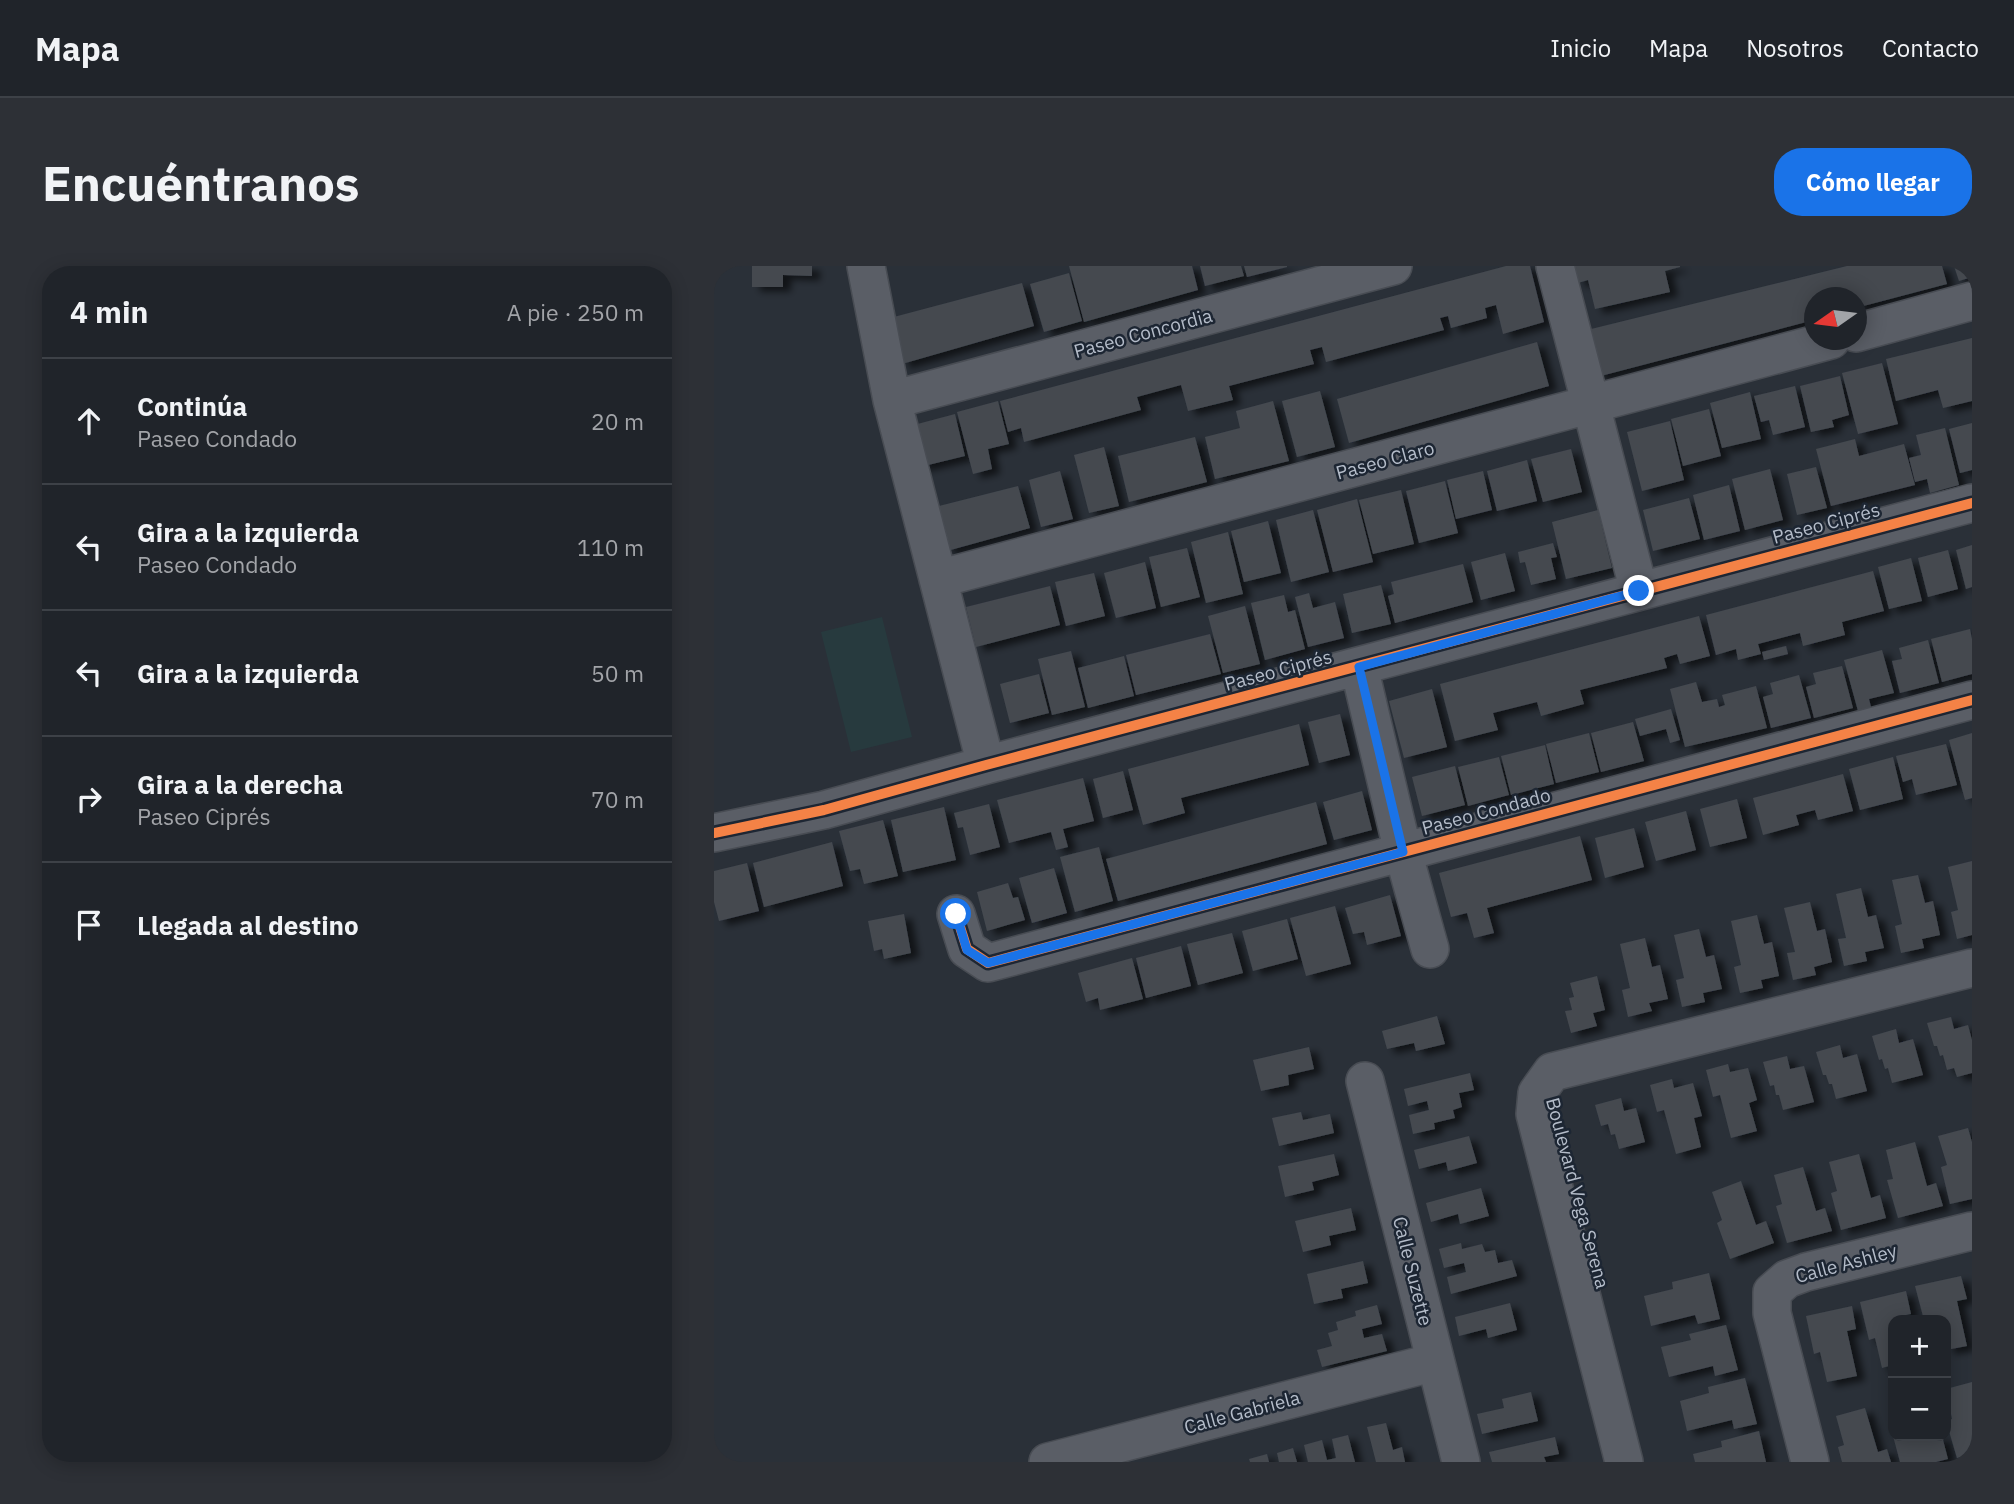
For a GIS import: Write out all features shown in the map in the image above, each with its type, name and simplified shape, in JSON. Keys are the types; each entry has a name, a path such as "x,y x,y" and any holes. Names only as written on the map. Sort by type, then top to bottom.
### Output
{"street":[{"path":"866,266 892,400 986,765"},
{"name":"Paseo Concordia","path":"892,400 1393,266"},
{"path":"1555,266 1639,591"},
{"path":"1867,330 1972,301"},
{"name":"Paseo Claro","path":"938,579 1804,347"},
{"name":"Paseo Ciprés","path":"714,833 824,810 1972,503"},
{"path":"1359,667 1403,852 1430,949"},
{"name":"Paseo Condado","path":"956,914 967,950 988,963 1972,700"},
{"path":"1552,1072 1972,968"},
{"name":"Boulevard Vega Serena","path":"1552,1072 1537,1093 1535,1114 1625,1462"},
{"name":"Boulevard Vega Serena","path":"1552,1072 1551,1090 1650,1462"},
{"name":"Calle Suzette","path":"1365,1081 1461,1462"},
{"name":"Calle Ashley","path":"1810,1462 1772,1313 1772,1292 1787,1279 1806,1272 1972,1231"},
{"name":"Calle Gabriela","path":"1048,1462 1435,1362"}],"green space":[{"path":"882,617 912,737 851,752 821,632"}],"building":[{"path":"752,266 812,266 812,276 783,275 783,287 752,287"},
{"path":"1069,266 1192,266 1198,290 1084,322"},
{"path":"1200,266 1241,266 1244,276 1205,286"},
{"path":"1244,266 1287,266 1287,267 1247,277"},
{"path":"1506,266 1530,266 1544,322 1503,334 1496,305 1485,308 1487,318 1451,328 1448,316 1440,318 1444,330 1326,362 1322,347 1310,350 1314,364 1229,386 1233,400 1188,411 1181,385 1137,397 1141,410 1024,442 1021,428 1008,432 1000,401"},
{"path":"1574,266 1680,267 1665,271 1670,292 1595,309 1588,280 1578,283"},
{"path":"1847,266 1942,266 1947,284 1867,305 1867,287 1804,287 1804,323 1597,377 1587,330"},
{"path":"1954,266 1972,266 1972,277 1959,281"},
{"path":"1069,273 1082,321 1044,332 1030,284"},
{"path":"1022,283 1034,326 902,364 890,318"},
{"path":"1972,338 1972,401 1943,408 1938,390 1896,401 1886,359"},
{"path":"1537,342 1549,386 1349,443 1337,399"},
{"path":"1882,363 1898,424 1858,434 1842,373"},
{"path":"1840,376 1849,415 1832,420 1834,427 1811,432 1800,386"},
{"path":"1795,386 1805,427 1773,435 1769,420 1761,422 1754,396"},
{"path":"1320,391 1335,447 1297,457 1282,401"},
{"path":"1750,392 1761,439 1722,448 1710,403"},
{"path":"998,401 1009,444 988,449 992,469 973,474 957,412"},
{"path":"1273,401 1289,461 1215,479 1205,437 1240,428 1236,411"},
{"path":"1709,409 1721,456 1683,466 1671,419"},
{"path":"955,414 965,456 920,467 910,426"},
{"path":"1670,421 1684,480 1642,491 1627,432"},
{"path":"1972,423 1972,470 1960,473 1949,429"},
{"path":"1945,428 1959,485 1930,493 1927,479 1915,482 1909,458 1921,455 1916,435"},
{"path":"1195,437 1207,482 1129,502 1118,456"},
{"path":"1855,439 1859,456 1904,444 1915,485 1831,506 1816,449"},
{"path":"1104,447 1119,506 1089,513 1074,455"},
{"path":"1571,449 1582,492 1543,502 1531,459"},
{"path":"1527,460 1537,501 1497,511 1487,471"},
{"path":"1816,467 1827,508 1797,515 1787,474"},
{"path":"1770,469 1783,520 1745,530 1732,479"},
{"path":"1060,471 1073,519 1041,527 1029,480"},
{"path":"1483,471 1492,510 1456,519 1447,480"},
{"path":"1445,481 1458,533 1419,543 1406,491"},
{"path":"1729,485 1740,531 1704,540 1693,495"},
{"path":"1018,486 1030,528 947,551 935,507"},
{"path":"1401,490 1414,544 1373,554 1359,500"},
{"path":"1689,498 1700,539 1653,551 1643,510"},
{"path":"1357,499 1373,562 1333,572 1317,510"},
{"path":"1313,510 1329,572 1291,582 1276,520"},
{"path":"1598,510 1612,568 1566,579 1552,522"},
{"path":"1268,521 1281,573 1244,582 1231,531"},
{"path":"1228,532 1243,594 1206,603 1191,542"},
{"path":"1553,543 1557,557 1551,558 1556,579 1531,585 1525,562 1520,563 1518,552"},
{"path":"1972,545 1972,587 1966,589 1956,550"},
{"path":"1187,548 1200,597 1161,607 1149,557"},
{"path":"1948,550 1958,589 1928,597 1918,558"},
{"path":"1505,553 1515,591 1481,600 1471,562"},
{"path":"1911,558 1922,601 1889,609 1878,567"},
{"path":"1145,562 1156,608 1116,618 1104,573"},
{"path":"1463,564 1473,602 1395,623 1388,596 1394,594 1391,582"},
{"path":"1873,571 1884,611 1842,622 1845,635 1803,646 1800,633 1758,644 1761,654 1738,660 1736,649 1716,655 1706,615"},
{"path":"1094,573 1105,616 1066,626 1055,582"},
{"path":"1381,585 1391,624 1352,633 1343,594"},
{"path":"1050,586 1060,625 976,647 966,607"},
{"path":"1309,593 1313,608 1335,602 1344,638 1308,647 1295,597"},
{"path":"1284,595 1288,612 1295,610 1305,649 1265,660 1251,603"},
{"path":"1245,606 1260,664 1223,673 1208,616"},
{"path":"1699,616 1710,656 1680,664 1677,654 1664,658 1667,668 1580,690 1584,704 1541,716 1537,702 1493,713 1498,730 1455,741 1440,684"},
{"path":"1970,629 1972,674 1942,682 1931,639"},
{"path":"1210,634 1221,674 1136,695 1126,655"},
{"path":"1928,640 1939,683 1900,693 1892,661 1902,659 1899,648"},
{"path":"1786,646 1788,654 1764,660 1762,652"},
{"path":"1882,650 1894,693 1869,699 1871,707 1858,711 1844,660"},
{"path":"1071,651 1085,707 1052,715 1038,659"},
{"path":"1124,656 1134,696 1088,708 1078,668"},
{"path":"1842,666 1853,708 1814,718 1806,687 1816,684 1813,673"},
{"path":"1039,674 1049,713 1010,723 1000,684"},
{"path":"1799,675 1811,718 1771,728 1763,697 1773,694 1770,683"},
{"path":"1696,682 1702,702 1717,699 1719,707 1725,705 1722,695 1756,686 1767,728 1685,747 1670,689"},
{"path":"1432,689 1447,747 1404,758 1389,701"},
{"path":"1671,709 1680,740 1670,743 1666,729 1640,736 1635,719"},
{"path":"1340,714 1350,755 1319,763 1308,722"},
{"path":"1633,722 1644,761 1601,772 1591,733"},
{"path":"1299,724 1309,765 1181,798 1185,813 1143,825 1128,769"},
{"path":"1589,733 1599,772 1556,783 1546,744"},
{"path":"1972,733 1972,798 1965,800 1949,740"},
{"path":"1946,744 1957,785 1916,795 1912,779 1903,782 1896,756"},
{"path":"1545,745 1554,784 1511,795 1501,756"},
{"path":"1499,757 1509,795 1468,806 1458,767"},
{"path":"1893,757 1903,799 1860,810 1849,769"},
{"path":"1455,766 1465,805 1422,816 1412,777"},
{"path":"1123,771 1133,810 1103,818 1093,779"},
{"path":"1843,774 1853,811 1818,820 1815,810 1796,815 1799,825 1763,835 1753,798"},
{"path":"1083,778 1094,821 1063,829 1068,847 1056,850 1051,832 1009,843 997,800"},
{"path":"1362,791 1372,830 1334,840 1323,802"},
{"path":"1737,799 1747,838 1710,847 1700,809"},
{"path":"1316,802 1327,844 1118,901 1106,859"},
{"path":"989,804 1000,847 970,855 963,827 958,828 954,813"},
{"path":"944,807 956,860 903,872 891,820"},
{"path":"1686,811 1696,850 1656,861 1645,822"},
{"path":"883,820 898,876 864,884 860,869 850,871 839,831"},
{"path":"1634,828 1644,867 1605,878 1595,838"},
{"path":"1580,836 1592,880 1487,908 1494,933 1474,938 1467,913 1451,917 1439,873"},
{"path":"832,842 843,886 764,907 753,863"},
{"path":"1099,847 1113,901 1075,912 1060,857"},
{"path":"1972,861 1972,935 1957,939 1951,912 1958,910 1948,867"},
{"path":"747,863 759,911 719,921 714,902 714,871"},
{"path":"1054,868 1067,913 1032,923 1019,878"},
{"path":"1918,875 1925,903 1933,901 1940,935 1922,939 1924,948 1901,953 1895,926 1902,924 1892,880"},
{"path":"1008,883 1013,898 1018,897 1025,920 987,931 977,892"},
{"path":"1861,888 1868,917 1876,915 1884,948 1865,952 1867,961 1844,966 1838,939 1846,938 1836,894"},
{"path":"1390,895 1401,936 1367,945 1364,932 1353,934 1345,908"},
{"path":"1810,902 1817,931 1825,929 1832,962 1814,967 1816,975 1793,980 1787,953 1795,952 1784,908"},
{"path":"1335,906 1351,964 1306,976 1290,918"},
{"path":"904,914 911,953 884,959 882,949 874,951 868,921"},
{"path":"1757,915 1764,944 1772,942 1779,976 1761,980 1763,988 1740,993 1734,967 1741,965 1731,921"},
{"path":"1287,919 1298,959 1253,971 1242,931"},
{"path":"1699,929 1706,957 1714,955 1722,989 1703,993 1705,1002 1682,1007 1676,980 1684,978 1674,935"},
{"path":"1232,933 1243,973 1198,985 1187,944"},
{"path":"1645,938 1652,967 1660,965 1668,999 1649,1003 1652,1011 1628,1017 1622,990 1630,988 1620,944"},
{"path":"1181,946 1191,986 1146,998 1136,958"},
{"path":"1132,958 1143,999 1100,1010 1098,998 1086,1002 1078,973"},
{"path":"1597,976 1605,1010 1593,1013 1597,1026 1571,1033 1565,1011 1572,1010 1569,998 1574,997 1570,983"},
{"path":"1437,1016 1445,1044 1416,1051 1414,1043 1387,1049 1382,1031"},
{"path":"1951,1017 1954,1029 1968,1025 1972,1040 1972,1073 1957,1077 1954,1068 1947,1070 1943,1055 1940,1056 1937,1046 1934,1046 1927,1023"},
{"path":"1896,1029 1899,1043 1913,1039 1923,1075 1892,1083 1888,1068 1885,1069 1882,1059 1879,1060 1872,1036"},
{"path":"1840,1045 1843,1058 1857,1054 1867,1091 1836,1099 1832,1084 1829,1084 1826,1075 1823,1075 1816,1052"},
{"path":"1309,1047 1314,1069 1288,1075 1289,1085 1261,1091 1253,1060"},
{"path":"1787,1056 1790,1069 1804,1066 1814,1102 1783,1110 1774,1085 1770,1086 1763,1062"},
{"path":"1728,1064 1730,1072 1748,1068 1757,1100 1749,1103 1757,1131 1731,1138 1720,1095 1713,1097 1706,1070"},
{"path":"1470,1073 1474,1090 1459,1093 1462,1107 1453,1110 1455,1118 1434,1123 1435,1129 1413,1134 1409,1115 1429,1110 1427,1101 1408,1106 1404,1089"},
{"path":"1672,1079 1674,1088 1693,1083 1702,1116 1694,1118 1701,1147 1676,1154 1664,1110 1657,1112 1650,1085"},
{"path":"1621,1098 1624,1111 1636,1108 1645,1142 1619,1149 1615,1134 1611,1135 1608,1124 1601,1126 1595,1105"},
{"path":"1301,1112 1303,1120 1330,1114 1334,1133 1279,1146 1272,1118"},
{"path":"1968,1128 1972,1142 1972,1199 1950,1204 1941,1167 1947,1165 1938,1136"},
{"path":"1469,1136 1477,1163 1448,1171 1446,1162 1419,1169 1414,1150"},
{"path":"1915,1142 1927,1186 1936,1183 1943,1206 1898,1218 1887,1180 1893,1179 1886,1150"},
{"path":"1334,1154 1339,1175 1312,1182 1314,1190 1285,1197 1278,1166"},
{"path":"1859,1154 1871,1198 1880,1195 1886,1218 1841,1230 1831,1193 1837,1191 1829,1162"},
{"path":"1803,1167 1816,1211 1825,1208 1832,1231 1787,1243 1776,1206 1782,1204 1774,1175"},
{"path":"1741,1181 1756,1225 1766,1221 1774,1243 1730,1259 1717,1223 1722,1220 1712,1192"},
{"path":"1481,1188 1489,1216 1460,1224 1458,1214 1431,1222 1426,1203"},
{"path":"1351,1208 1356,1230 1329,1236 1331,1245 1303,1252 1295,1221"},
{"path":"1461,1243 1462,1249 1482,1244 1485,1252 1495,1250 1498,1263 1512,1260 1517,1276 1451,1294 1447,1277 1466,1272 1464,1263 1444,1268 1439,1249"},
{"path":"1363,1261 1368,1283 1341,1289 1343,1298 1314,1304 1307,1274"},
{"path":"1709,1273 1720,1319 1698,1324 1695,1315 1651,1326 1644,1296 1673,1289 1672,1282"},
{"path":"1961,1276 1967,1299 1957,1301 1967,1346 1951,1349 1951,1315 1923,1315 1915,1286"},
{"path":"1906,1291 1911,1314 1888,1315 1888,1366 1882,1368 1875,1338 1869,1340 1860,1302"},
{"path":"1510,1303 1517,1330 1488,1338 1486,1329 1459,1336 1455,1317"},
{"path":"1377,1305 1382,1324 1362,1329 1364,1338 1382,1334 1387,1351 1322,1367 1317,1350 1332,1346 1328,1333 1338,1330 1336,1322 1356,1316 1355,1311"},
{"path":"1852,1306 1856,1329 1847,1331 1857,1376 1827,1382 1820,1352 1814,1354 1806,1316"},
{"path":"1726,1325 1738,1370 1715,1376 1713,1366 1669,1377 1661,1347 1691,1340 1689,1334"},
{"path":"1745,1378 1757,1424 1734,1429 1732,1420 1687,1431 1680,1401 1709,1393 1708,1387"},
{"path":"1972,1382 1972,1454 1957,1458 1951,1438 1951,1388"},
{"path":"1531,1392 1538,1421 1482,1434 1477,1414 1504,1408 1502,1399"},
{"path":"1865,1408 1878,1452 1887,1449 1891,1462 1842,1462 1838,1447 1844,1445 1836,1416"},
{"path":"1386,1423 1393,1450 1402,1447 1405,1462 1376,1462 1367,1427"},
{"path":"1759,1431 1766,1462 1695,1462 1693,1454 1722,1447 1721,1441"},
{"path":"1348,1435 1355,1462 1308,1462 1304,1445 1322,1440 1327,1460 1336,1458 1332,1439"},
{"path":"1555,1437 1559,1454 1544,1457 1546,1462 1492,1462 1489,1452"},
{"path":"1894,1441 1943,1441 1948,1459 1936,1462 1900,1462"},
{"path":"1293,1448 1297,1462 1279,1462 1277,1453"},
{"path":"1267,1454 1269,1462 1250,1462 1249,1459"}],"cycle path":[{"path":"714,833 824,810 1972,503"},
{"path":"956,914 967,949 988,963 1972,700"}],"route":[{"path":"956,914 967,950 988,963 1403,852 1359,667 1639,591"}]}
